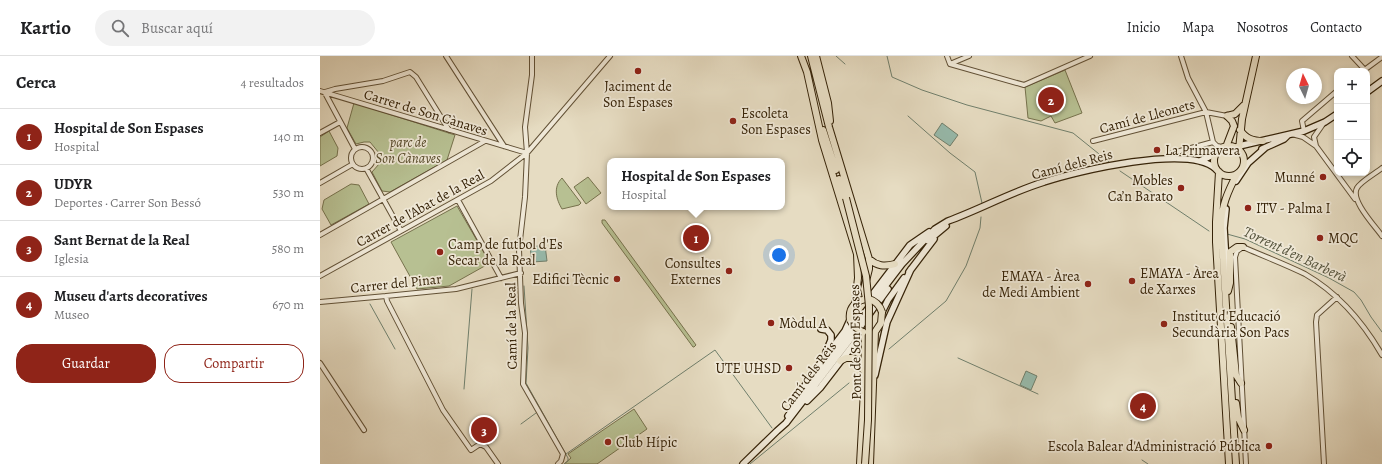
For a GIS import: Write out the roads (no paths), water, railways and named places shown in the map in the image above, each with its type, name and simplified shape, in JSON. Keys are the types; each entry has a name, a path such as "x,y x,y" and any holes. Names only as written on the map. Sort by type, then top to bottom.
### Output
{"main road":[{"path":"801,56 822,140 857,254 858,278 854,304 850,312 850,320 857,330 861,328 877,328"},
{"path":"806,56 826,129 837,186"},
{"path":"811,56 825,115 826,129 835,146"},
{"path":"816,56 828,103 835,146 868,259 869,269 864,289 871,302"},
{"path":"1236,464 1221,216 1228,192 1244,162 1238,148 1240,130 1256,56"},
{"path":"1227,116 1235,114 1245,104"},
{"path":"1225,147 1234,126 1232,121 1227,116"},
{"path":"1229,464 1216,242 1218,171 1214,160 1215,154 1225,147 1242,119"},
{"name":"Pont de Son Espases","path":"826,129 866,276 869,306 869,373 865,464"},
{"path":"1240,130 1246,138 1256,141 1262,140"},
{"path":"1225,147 1238,148"},
{"path":"1218,171 1228,176 1239,172"},
{"path":"1226,301 1230,283 1230,252 1237,247 1243,248"},
{"path":"868,259 879,266 895,264"},
{"path":"854,304 858,301 876,302 880,306 883,317 875,332 870,464"},
{"path":"1227,318 1232,328 1236,375 1241,383"},
{"path":"860,464 864,390 861,328"},
{"path":"840,361 846,358 853,358 861,364 863,370 864,390"},
{"path":"1231,377 1234,385 1238,418 1244,430"}],"street":[{"path":"446,56 504,146"},
{"name":"Camí de la Real","path":"532,56 532,75 525,127 527,153 519,249 521,303 525,333 523,384 563,454 561,461 558,464"},
{"name":"Carrer de l'Abat de la Real","path":"320,276 491,181 527,153 610,56"},
{"path":"947,56 950,64"},
{"path":"950,64 969,56"},
{"path":"950,64 1024,85 1090,56"},
{"path":"1181,56 1188,78 1206,112 1213,142 1218,146 1225,147"},
{"path":"1352,56 1362,68"},
{"path":"1367,68 1382,57"},
{"path":"355,149 321,92 357,87 383,81 410,72 416,77 449,130"},
{"path":"1370,90 1382,80"},
{"name":"Carrer de Son Cànaves","path":"321,92 527,153"},
{"path":"1304,131 1302,121 1334,94"},
{"path":"1206,112 1227,116"},
{"name":"Camí de Lleonets","path":"1093,141 1206,112"},
{"path":"1239,172 1250,158 1262,149 1290,135 1325,122 1334,116"},
{"path":"320,133 340,122"},
{"path":"1316,146 1314,136 1317,130 1325,122"},
{"path":"1238,148 1281,135 1303,137 1316,146 1382,236"},
{"path":"320,235 485,141"},
{"path":"1169,154 1213,142"},
{"path":"362,146 366,147 372,152 372,163 366,168 359,168 353,164 351,154 355,149 362,146"},
{"path":"1226,301 1228,285 1224,228 1228,198 1237,178 1248,163 1265,148"},
{"path":"1200,161 1215,154"},
{"name":"Camí dels Reis","path":"956,218 924,244 878,299 902,264 934,229 948,221 1044,182 1089,170 1117,164 1151,160 1177,159 1200,161"},
{"path":"1200,161 1212,165 1218,171"},
{"path":"320,183 353,164"},
{"path":"366,168 401,231"},
{"path":"1357,202 1355,194 1357,187 1382,168"},
{"path":"1345,185 1357,187"},
{"path":"458,200 501,278"},
{"path":"882,312 888,300 943,228"},
{"path":"797,406 820,388 840,361 861,328 871,302 895,264 910,245 934,229"},
{"path":"1246,464 1234,257 1238,251 1243,248 1304,274 1326,288 1353,313 1365,328 1382,355"},
{"path":"874,377 887,322 911,269"},
{"name":"Carrer del Pinar","path":"320,302 456,289 521,273"},
{"path":"386,296 386,301 443,410 471,450 480,444 486,447 498,464"},
{"path":"1324,464 1316,322 1317,315 1337,297"},
{"path":"797,406 810,377 844,331 850,320"},
{"path":"821,329 827,330 831,335 828,348 823,359"},
{"name":"Camí dels Reis","path":"743,464 786,423 853,331"},
{"path":"320,364 364,430"}],"waterway":[{"path":"836,56 845,64"},
{"path":"887,56 892,77 922,90 967,105 1073,133 1109,162"},
{"path":"908,116 950,153 975,172 982,203"},
{"name":"Torrent d'en Barberà","path":"1120,171 1209,231"},
{"path":"889,349 946,301 966,266 980,228 981,217"},
{"name":"Torrent d'en Barberà","path":"1227,234 1245,239 1329,278 1354,292 1382,332"},
{"path":"524,286 528,348 526,383 568,458 568,461 564,464"},
{"path":"464,389 472,289"},
{"path":"370,304 395,349"},
{"path":"566,454 715,350 772,428"},
{"path":"958,358 1038,394"},
{"path":"750,464 849,383"},
{"path":"521,424 536,413"},
{"path":"1142,460 1148,464"}],"place":[{"name":"Jaciment de Son Espases","path":"638,71"},
{"name":"UDYR","path":"1051,100"},
{"name":"Escoleta Son Espases","path":"733,121"},
{"name":"La Primavera","path":"1157,150"},
{"name":"Munné","path":"1323,177"},
{"name":"Mobles Ca’n Barato","path":"1181,188"},
{"name":"ITV - Palma I","path":"1248,208"},
{"name":"Hospital de Son Espases","path":"696,238"},
{"name":"MQC","path":"1320,238"},
{"name":"Camp de futbol d'Es Secar de la Real","path":"440,252"},
{"name":"Consultes Externes","path":"729,271"},
{"name":"Edifici Tècnic","path":"617,279"},
{"name":"EMAYA - Àrea de Xarxes","path":"1132,281"},
{"name":"EMAYA - Àrea de Medi Ambient","path":"1088,284"},
{"name":"Mòdul A","path":"771,323"},
{"name":"Institut d'Educació Secundària Son Pacs","path":"1164,324"},
{"name":"UTE UHSD","path":"789,368"},
{"name":"Museu d'arts decoratives","path":"1143,406"},
{"name":"Sant Bernat de la Real","path":"484,430"},
{"name":"Club Hípic","path":"608,442"},
{"name":"Escola Balear d'Administració Pública","path":"1269,446"}],"park label":[{"name":"parc de Son Cànaves","path":"408,150"}]}
